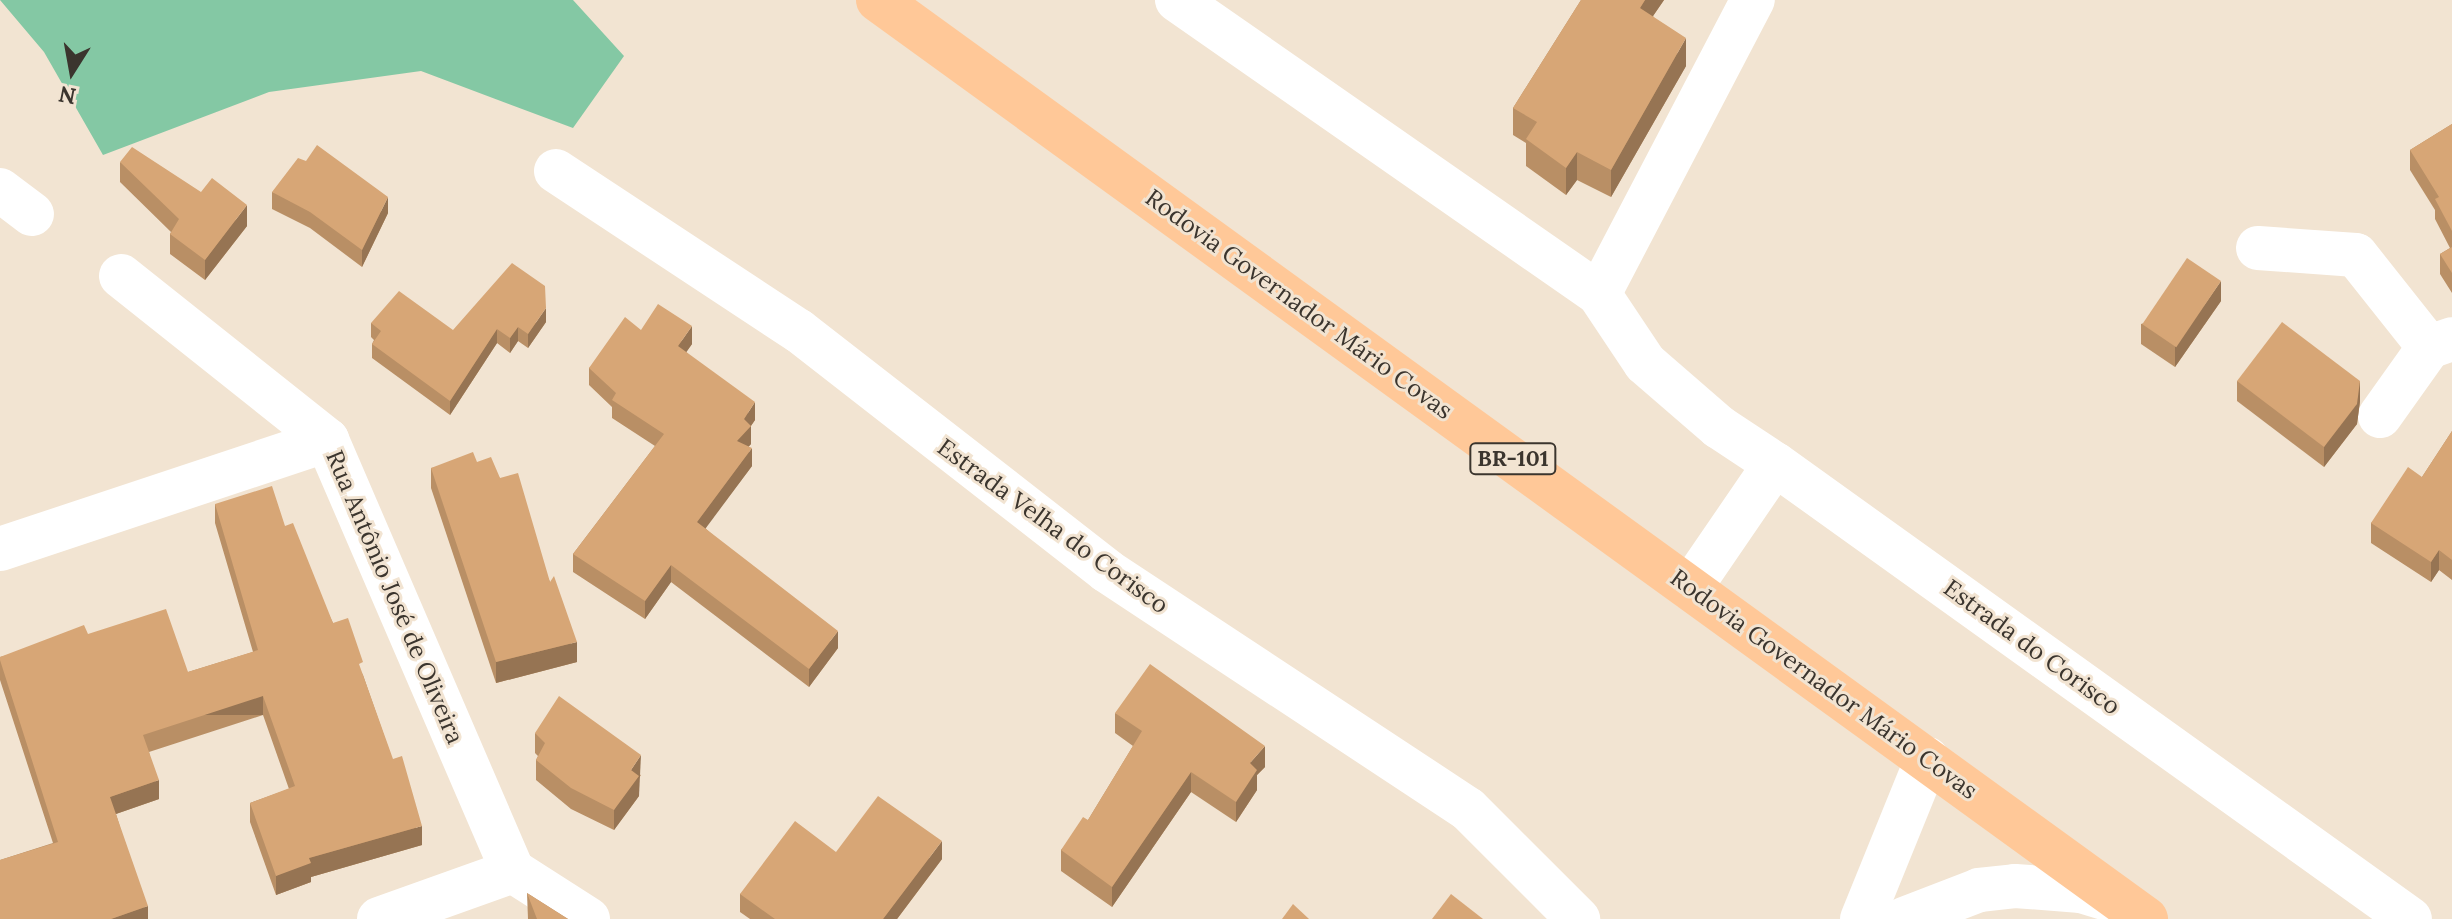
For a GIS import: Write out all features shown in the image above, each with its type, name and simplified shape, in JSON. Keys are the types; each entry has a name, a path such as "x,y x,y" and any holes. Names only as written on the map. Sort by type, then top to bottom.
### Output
{"highway":[{"name":"Rodovia Governador Mário Covas","path":"878,0 2135,911"}],"street":[{"path":"1177,0 1599,294 1753,0"},
{"name":"Estrada Velha do Corisco","path":"556,171 799,331 1107,571 1468,809 1578,919"},
{"path":"2258,248 2356,255 2441,343 2380,416"},
{"name":"Rua Antônio José de Oliveira","path":"121,276 327,440 513,871"},
{"name":"Estrada do Corisco","path":"1599,294 1645,363 1719,427 2410,919"},
{"path":"0,549 327,440"},
{"path":"1690,588 1775,464"},
{"path":"1862,919 1927,759"},
{"path":"379,919 513,871 588,919"},
{"path":"1904,919 1965,894 2015,886 2081,891 2135,911"}],"green space":[{"path":"0,0 573,0 624,56 573,128 421,71 269,92 103,155 44,52"}],"building":[{"path":"1581,0 1645,0 1640,8 1686,38 1611,170 1577,152 1566,168 1526,139 1537,122 1513,108"},
{"path":"2452,124 2452,231 2435,199 2439,197 2410,150"},
{"path":"317,145 388,197 362,250 310,212 272,192 298,158 306,161"},
{"path":"132,147 201,192 212,178 247,205 205,260 170,234 179,219 120,162"},
{"path":"2452,247 2452,273 2440,254"},
{"path":"2187,258 2221,281 2176,347 2142,324"},
{"path":"512,263 545,286 546,308 528,334 518,327 510,338 497,329 450,401 372,344 381,331 371,323 399,291 453,330"},
{"path":"658,304 692,326 678,346 755,402 744,419 751,426 737,441 752,448 697,522 838,631 809,669 671,565 645,601 573,554 664,434 612,400 616,393 589,368 625,317 641,330"},
{"path":"2282,322 2360,381 2357,404 2324,447 2237,381"},
{"path":"2452,431 2452,560 2439,550 2431,562 2371,523 2408,467 2422,477"},
{"path":"473,452 477,462 491,457 500,478 518,473 550,582 554,576 577,642 496,662 431,468"},
{"path":"272,486 285,526 293,523 333,623 348,618 363,662 359,664 393,759 402,756 422,826 309,858 311,863 276,876 250,803 295,786 263,696 143,735 159,780 110,797 148,906 111,919 0,919 0,860 58,842 0,657 84,625 88,634 166,609 188,672 258,650 215,504"},
{"path":"1150,664 1265,746 1250,763 1257,770 1236,802 1191,772 1112,887 1061,850 1083,817 1088,820 1142,731 1115,713"},
{"path":"559,696 641,755 631,770 639,776 614,810 571,788 536,760 545,743 535,733"},
{"path":"878,796 942,841 883,919 775,919 740,894 795,821 836,852"},
{"path":"527,893 568,919 537,919"},
{"path":"1451,894 1483,919 1432,919"},
{"path":"1293,904 1309,919 1282,919"}]}
